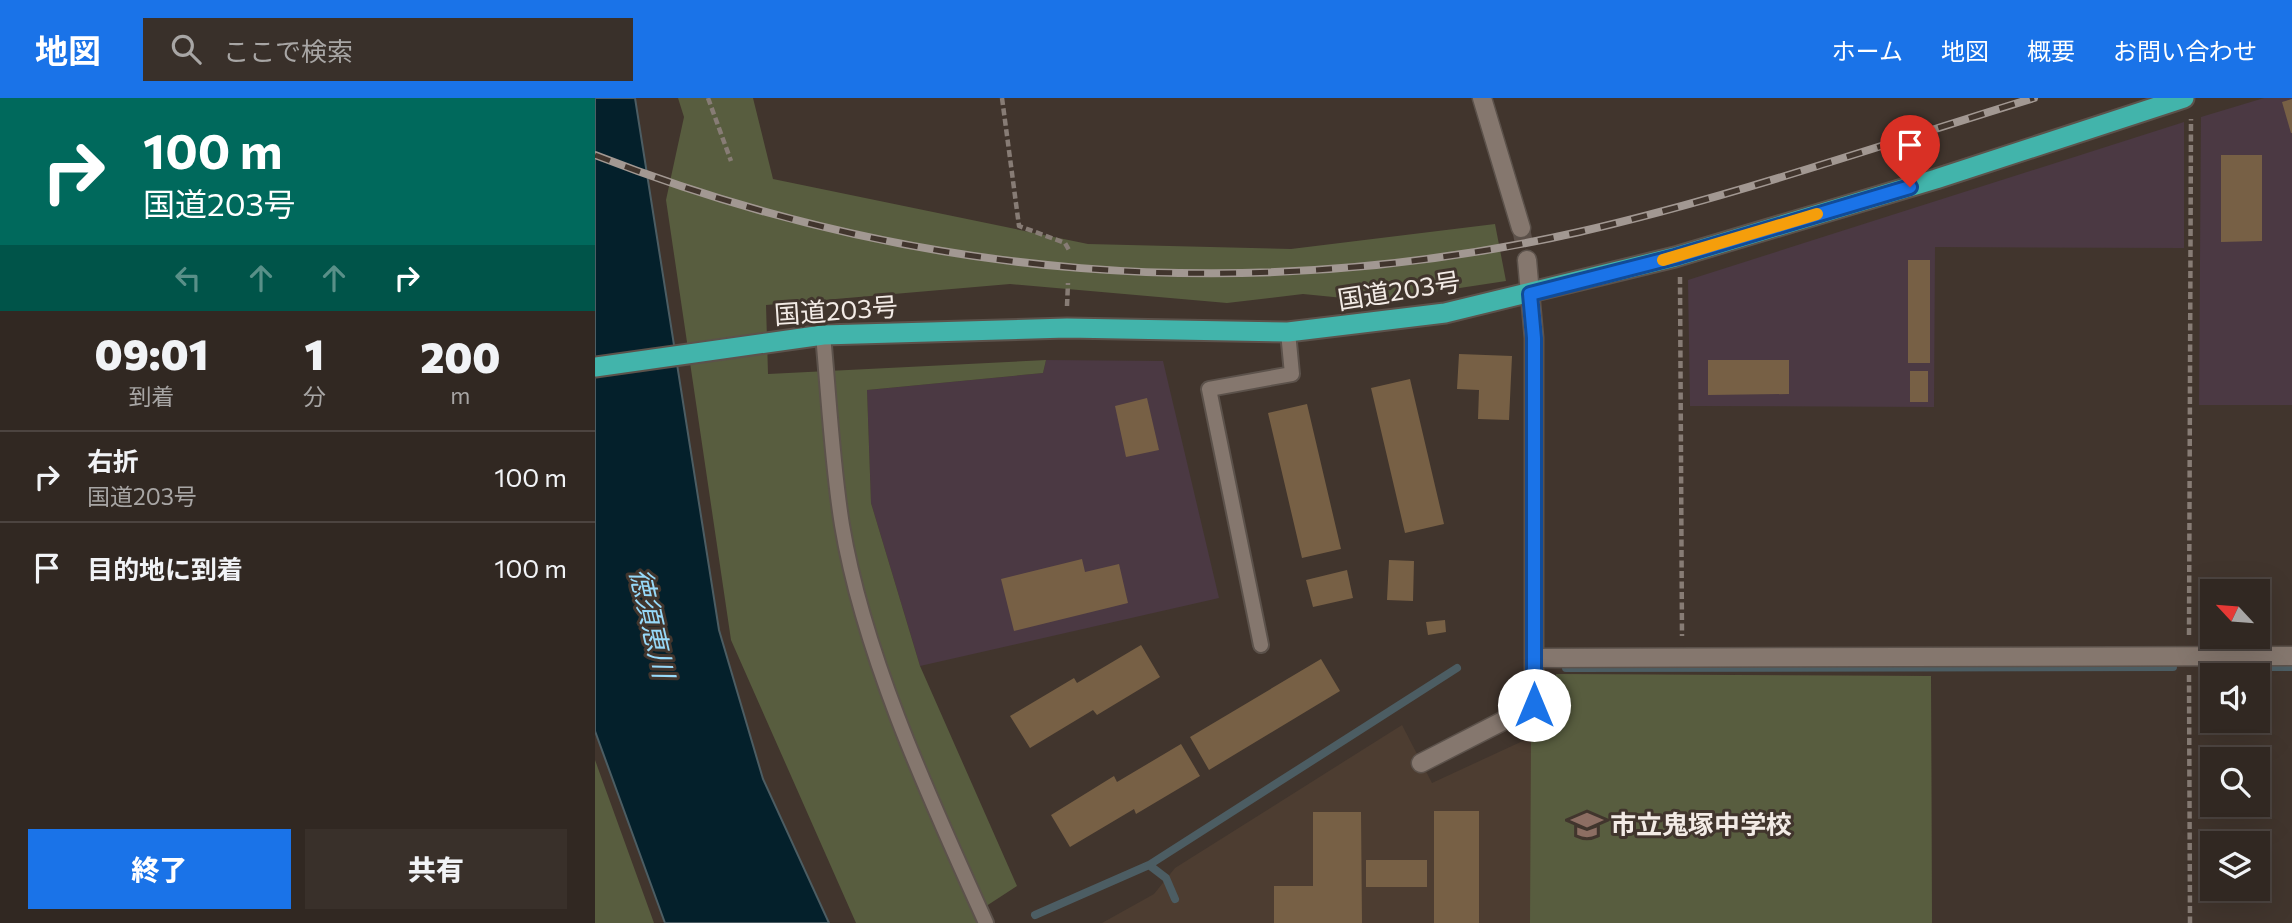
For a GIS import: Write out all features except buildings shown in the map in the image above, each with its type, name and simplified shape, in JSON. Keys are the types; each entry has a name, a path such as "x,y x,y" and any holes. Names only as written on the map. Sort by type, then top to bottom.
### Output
{"highway":[{"name":"国道203号","path":"595,367 823,335 1067,328 1288,332 1445,313 1675,257 2188,106"}],"street":[{"path":"1482,98 1521,228"},
{"path":"1421,763 1534,705 1534,338 1527,260"},
{"path":"1534,658 2292,656"}],"lane":[{"path":"1261,645 1209,389 1292,374 1288,332"},
{"path":"823,335 842,526 868,626 913,754 986,923"}],"path":[{"path":"708,98 731,161"},
{"path":"1002,98 1019,226 1065,243 1069,250"},
{"path":"2188,106 2190,923"},
{"path":"1675,257 1680,276 1682,658"}],"shaded area":[{"path":"2264,98 2292,98 2292,405 2199,405 2201,117"},
{"path":"2184,122 2184,248 1935,247 1934,407 1690,406 1688,280"},
{"path":"1046,360 1163,361 1219,598 920,666 871,503 867,390 1043,373"},
{"name":"市立鬼塚中学校","path":"1556,674 1931,676 1932,923 1102,923 1154,894 1175,868 1402,725 1432,783 1555,726"}],"green space":[{"path":"678,98 753,98 773,179 1088,244 1291,249 1495,224 1506,281 1374,301 1303,294 1227,303 1010,284 766,305 768,374 1046,360 1043,373 867,390 871,503 920,666 1017,886 974,914 979,923 856,923 731,640 666,200 684,117"},
{"name":"市立鬼塚中学校","path":"1556,674 1931,676 1932,923 1530,923 1531,737 1556,725"},
{"path":"595,760 654,923 595,923"}],"water":[{"name":"徳須恵川","path":"595,98 635,98 719,630 763,779 829,923 665,923 595,731"}],"waterway":[{"path":"1566,668 2173,667"},
{"path":"2270,667 2292,667"},
{"path":"1035,915 1149,865 1457,668"},
{"path":"1149,865 1166,878 1175,899"}],"tunnel":[{"path":"1521,228 1527,260"}],"railway":[{"path":"595,155 715,197 836,230 958,254 1081,268 1205,273 1329,269 1454,255 1579,232 1694,203 2034,98"}],"slow traffic":[{"path":"1663,260 1817,214"}],"place":[{"name":"市立鬼塚中学校","path":"1587,825"}],"route":[{"path":"1534,705 1534,338 1530,294 1675,257 1910,187"}]}
